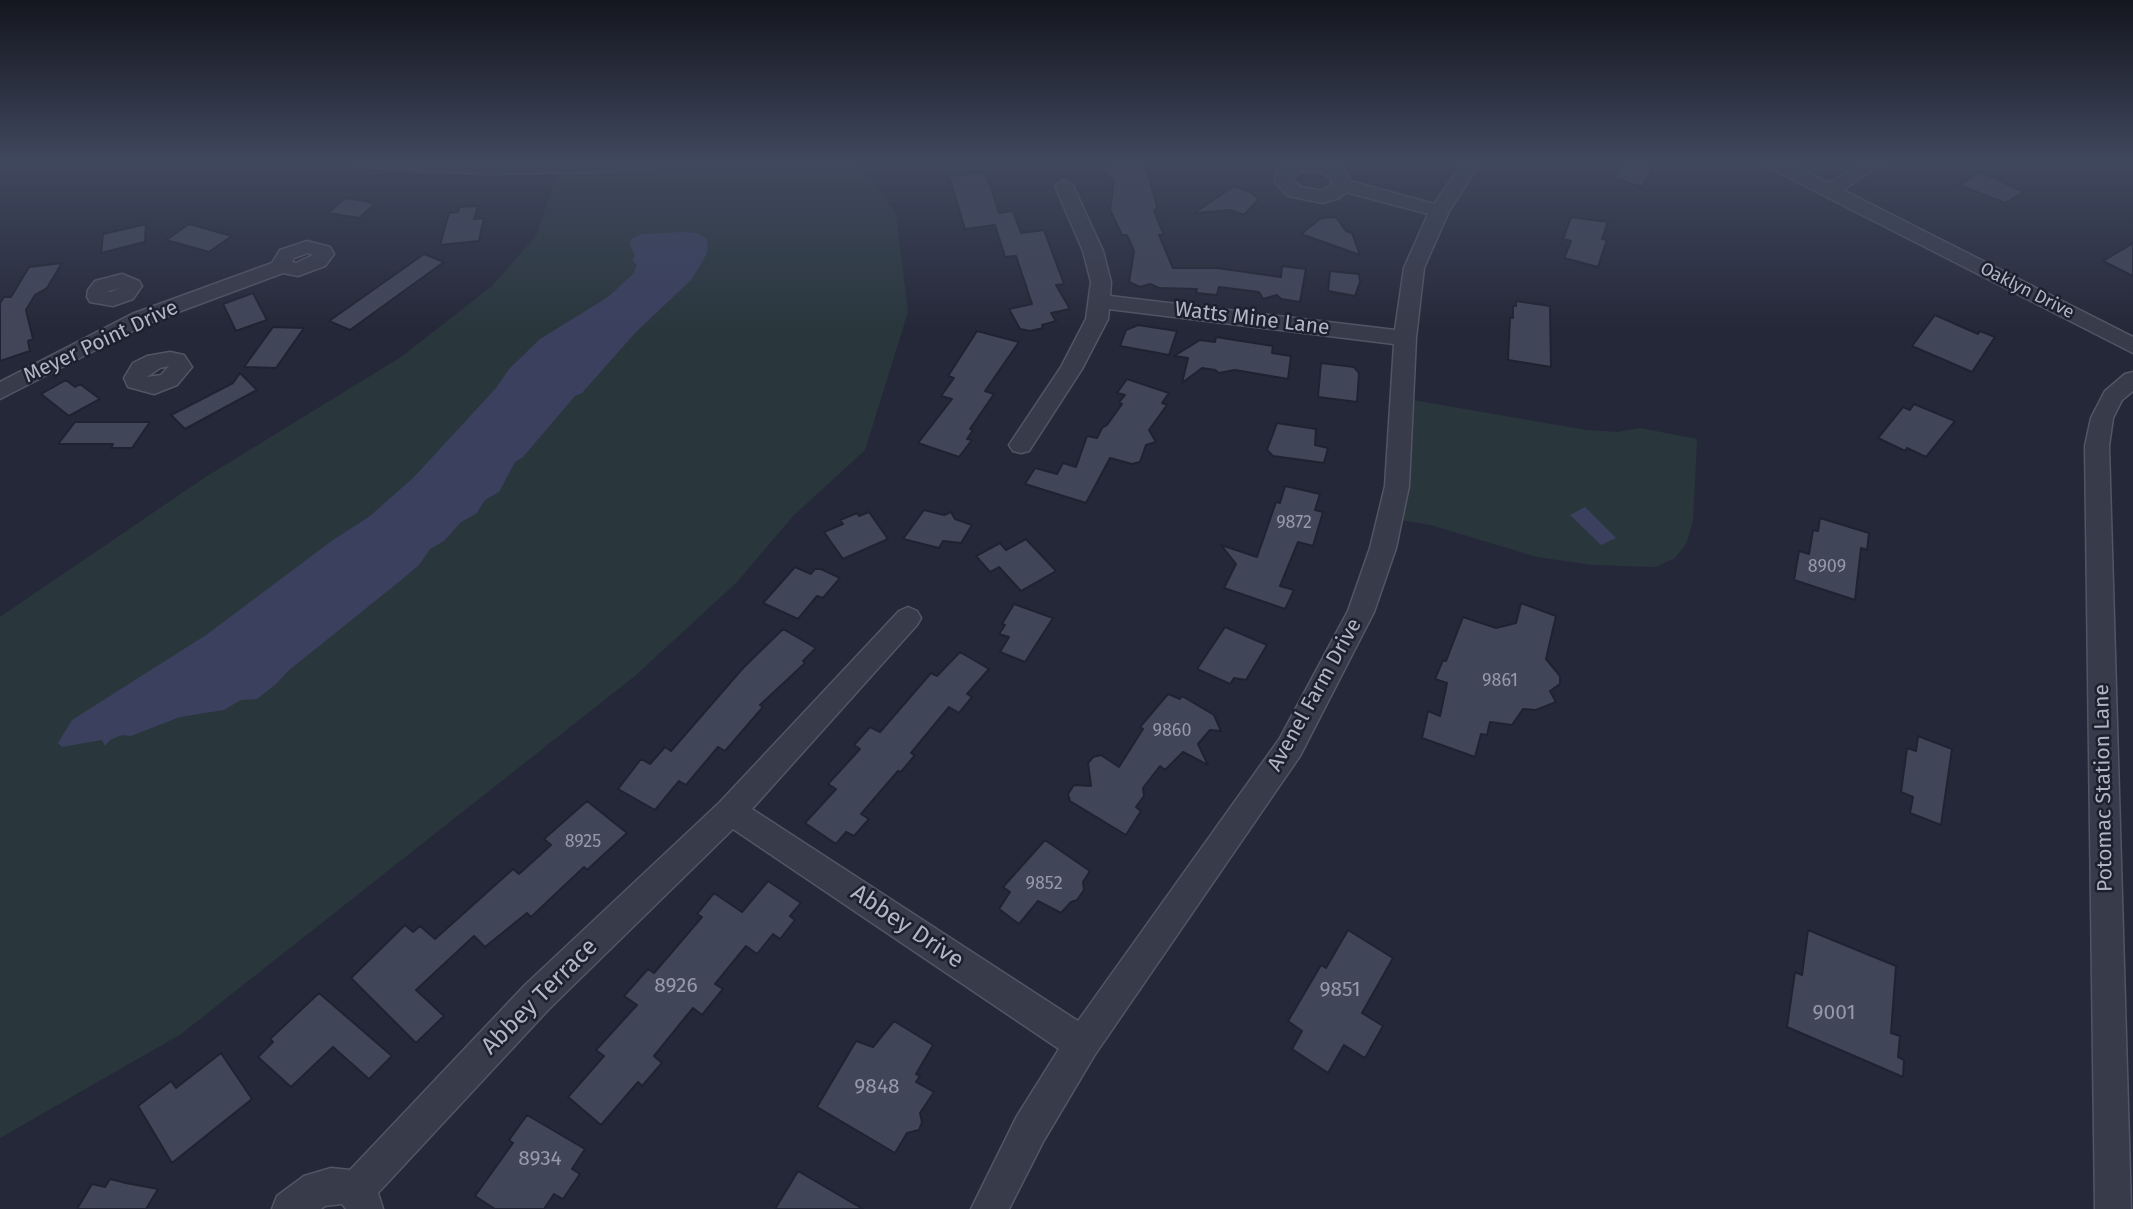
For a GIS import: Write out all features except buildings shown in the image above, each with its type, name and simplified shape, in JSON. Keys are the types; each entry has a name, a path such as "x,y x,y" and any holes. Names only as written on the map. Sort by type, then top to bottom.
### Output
{"street":[{"path":"1021,445 1071,369 1097,319 1101,282 1093,251 1078,217"},
{"name":"Avenel Farm Drive","path":"989,1209 1030,1129 1082,1044 1290,747 1361,612 1383,548 1396,486 1405,338 1414,268 1436,217"},
{"name":"Oaklyn Drive","path":"1884,217 2133,346"},
{"name":"Meyer Point Drive","path":"0,391 139,318 282,266"},
{"path":"120,297 139,318 155,361"},
{"name":"Watts Mine Lane","path":"1100,302 1405,338"},
{"name":"Potomac Station Lane","path":"2113,1209 2097,446 2102,418 2113,396 2133,379"},
{"name":"Abbey Terrace","path":"290,1209 317,1189 345,1186 360,1200 537,997 731,811 908,618"},
{"name":"Abbey Drive","path":"731,811 1082,1044"}],"shaded area":[{"path":"542,217 896,217 908,312 865,450 793,516 737,582 636,675 181,1034 0,1138 0,617 204,478 401,357 492,286 536,236"},
{"path":"1407,399 1586,430 1617,432 1640,428 1697,439 1693,521 1686,544 1675,558 1656,567 1593,565 1537,557 1431,525 1394,519"}],"water":[{"path":"697,233 706,238 708,246 706,255 692,279 636,332 582,393 575,396 523,457 515,462 499,492 485,500 476,514 461,522 444,541 430,549 419,565 288,671 276,684 257,699 241,700 224,710 180,717 131,736 122,735 110,740 105,746 102,740 62,747 58,743 72,720 206,635 333,540 370,516 414,477 496,388 509,369 540,339 608,297 633,274 637,265 632,260 635,256 630,244 631,239 641,234"},
{"path":"1585,507 1616,538 1601,545 1570,515"}]}
